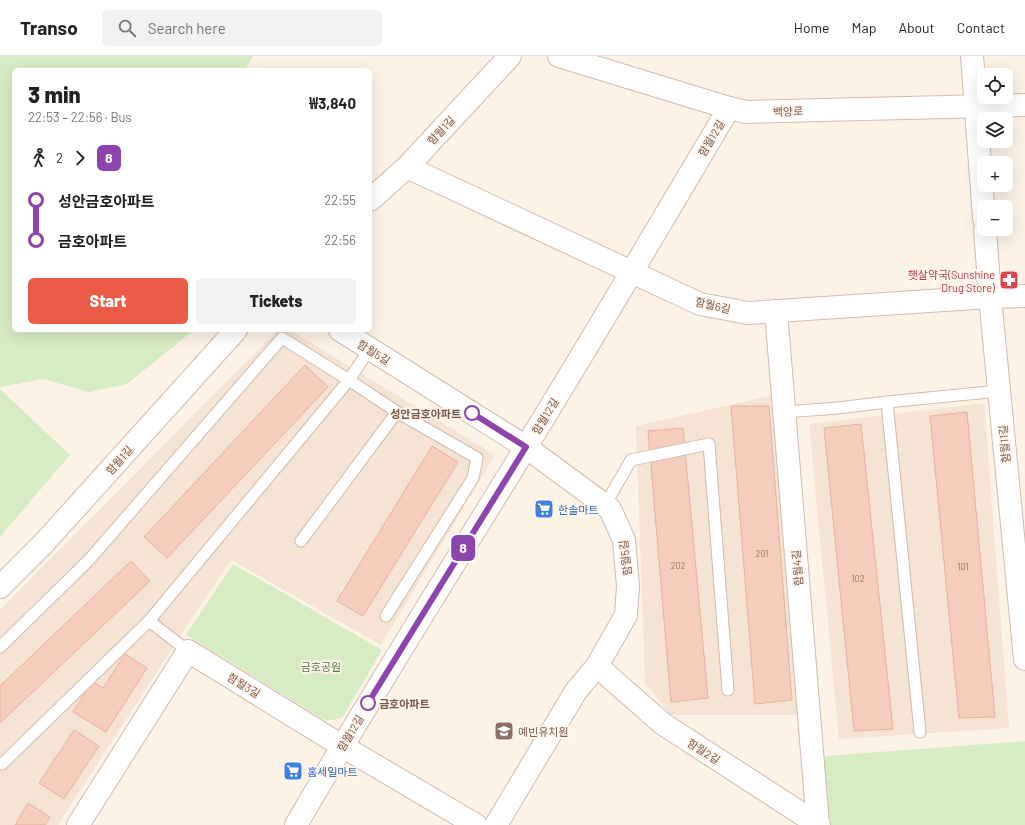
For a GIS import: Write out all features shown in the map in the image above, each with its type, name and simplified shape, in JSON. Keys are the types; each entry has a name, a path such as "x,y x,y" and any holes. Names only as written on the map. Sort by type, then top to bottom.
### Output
{"street":[{"name":"함월1길","path":"372,198 407,167 510,56"},
{"name":"백양로","path":"559,56 746,112 1025,105"},
{"path":"972,56 983,200"},
{"name":"함월12길","path":"296,825 396,656 526,447 729,108"},
{"name":"함월6길","path":"407,167 700,304 748,313 1025,296"},
{"name":"함월11길","path":"986,236 990,297 1025,659"},
{"name":"함월4길","path":"776,311 818,825"},
{"name":"함월1길","path":"0,588 44,543 234,332"},
{"name":"함월5길","path":"343,332 369,350 526,447 605,505 610,509 624,540 628,586 626,614 597,666 576,691 496,825"},
{"path":"78,825 188,651"},
{"name":"함월3길","path":"188,651 342,746 476,825"},
{"name":"함월2길","path":"597,666 663,724 818,825"}],"lane":[{"path":"0,647 89,560 282,338 397,412 477,458 474,478 386,616"},
{"path":"2,764 149,621 349,380 369,350"},
{"path":"784,412 838,408 999,391"},
{"path":"887,402 920,732"},
{"path":"301,541 397,412"},
{"path":"605,505 631,460 709,444 728,690"},
{"path":"149,621 188,651"}],"shaded area":[{"path":"276,332 293,332 495,455 381,645 231,560 58,825 0,825 0,610"},
{"path":"774,395 799,715 670,715 645,682 636,426"},
{"path":"984,403 1009,728 839,739 809,424"}],"green space":[{"path":"1,56 253,56 246,68 12,68 12,332 192,332 127,384 89,392 43,379 0,387"},
{"path":"0,389 70,455 0,537"},
{"name":"금호공원","path":"233,564 382,650 342,718 326,721 186,635"},
{"path":"1025,741 1025,825 819,825 813,757"}],"building":[{"path":"305,365 328,387 167,558 144,537"},
{"path":"731,406 769,406 792,700 755,704"},
{"path":"967,412 995,717 959,718 930,416"},
{"path":"861,424 893,729 854,731 824,428"},
{"path":"683,428 708,698 671,702 648,431"},
{"path":"432,446 458,462 363,616 337,601"},
{"path":"131,561 150,581 0,723 0,686"},
{"path":"125,654 147,668 106,732 73,712 92,681 103,688"},
{"path":"74,730 99,746 64,799 39,783"},
{"path":"28,803 50,817 45,825 15,825"}],"bus line":[{"name":"8","path":"368,703 526,447 472,413"}],"place":[{"name":"햇살약국(Sunshine Drug Store)","path":"1009,280"},
{"name":"성안금호아파트","path":"472,413"},
{"name":"한솔마트","path":"544,509"},
{"name":"금호아파트","path":"368,703"},
{"name":"예빈유치원","path":"504,731"},
{"name":"홈세일마트","path":"293,771"}]}
